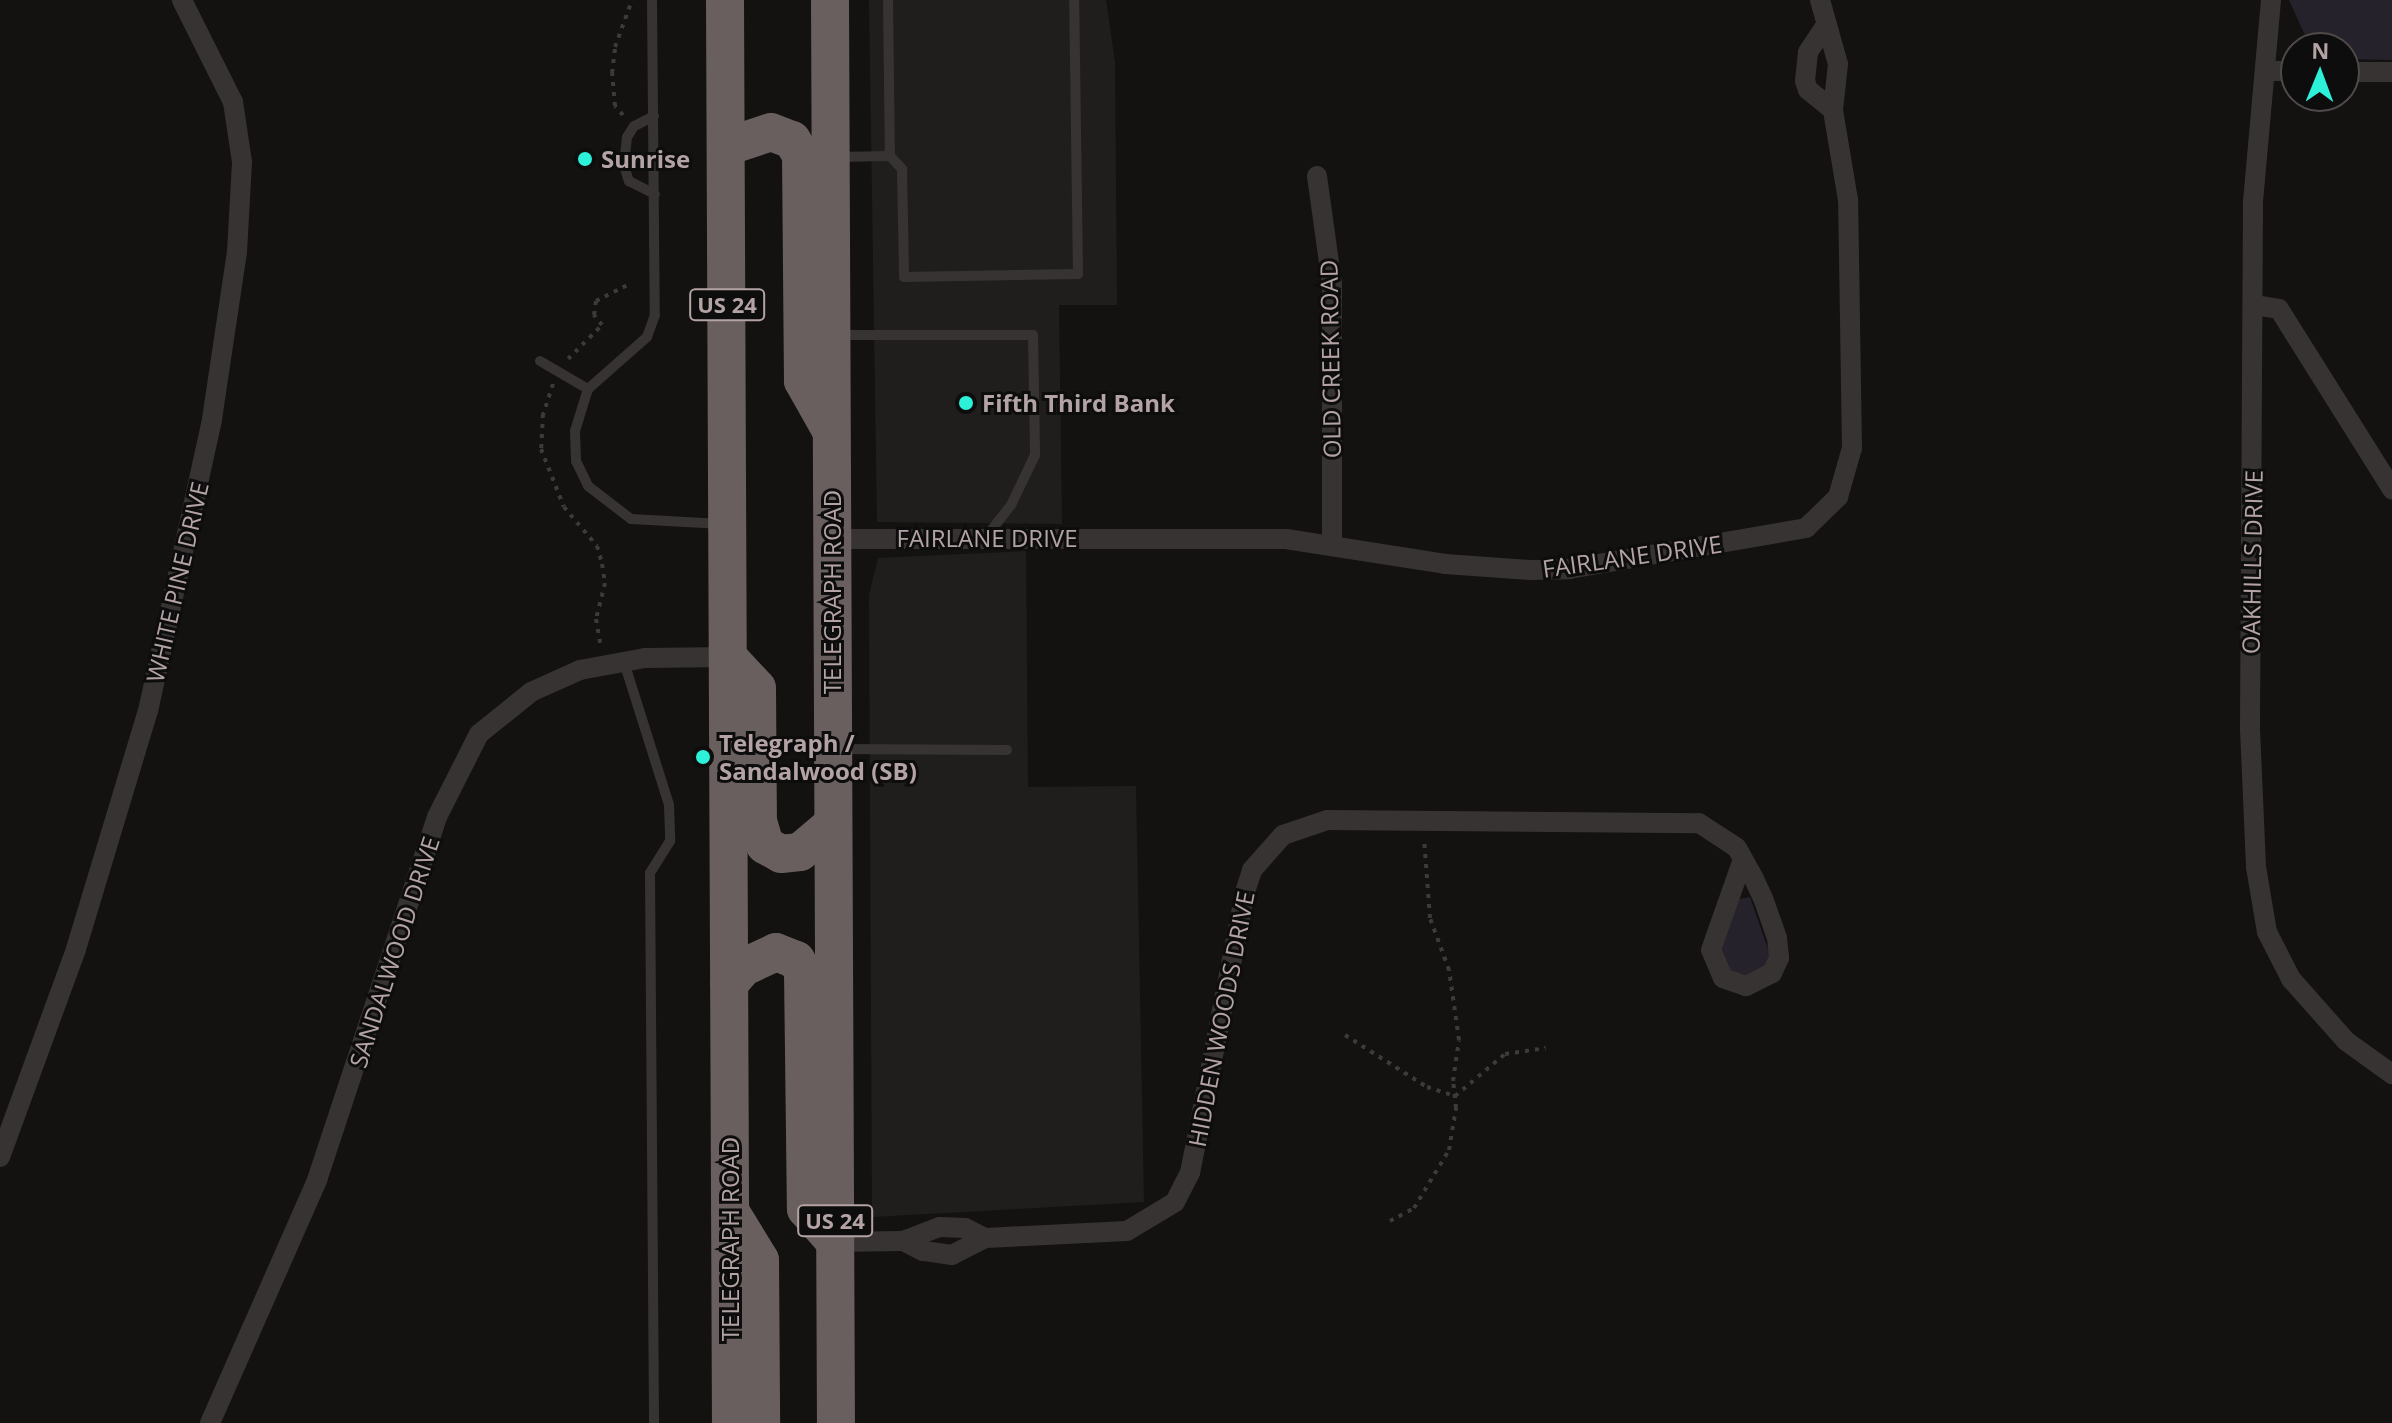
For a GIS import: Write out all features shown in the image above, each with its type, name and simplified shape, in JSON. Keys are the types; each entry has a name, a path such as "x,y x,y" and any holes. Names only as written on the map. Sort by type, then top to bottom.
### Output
{"highway":[{"name":"TELEGRAPH ROAD","path":"725,0 731,1423"},
{"name":"TELEGRAPH ROAD","path":"830,0 836,1423"},
{"path":"726,147 771,132 792,140 801,155 803,381 832,431"},
{"path":"728,657 757,688 758,821 765,845 781,854 800,852 833,824"},
{"path":"729,984 744,967 776,952 796,960 803,971 806,1209 835,1242"},
{"path":"730,1211 760,1260 761,1423"}],"street":[{"name":"WHITE PINE DRIVE","path":"0,1157 76,949 148,711 219,374 240,223 239,130 221,71 182,0"},
{"name":"FAIRLANE DRIVE","path":"831,539 1332,543 1445,564 1569,569 1782,535 1806,528 1826,512 1847,475 1854,419 1848,200 1833,110 1838,64 1824,28 1820,0"},
{"name":"OAKHILLS DRIVE","path":"2271,0 2253,203 2250,729 2259,901 2267,932 2291,979 2346,1041 2392,1074"},
{"path":"1824,28 1808,52 1805,81 1833,110"},
{"path":"2267,71 2280,71"},
{"path":"2360,72 2392,72"},
{"name":"OLD CREEK ROAD","path":"1317,176 1332,284 1332,543"},
{"path":"2254,305 2279,309 2392,489"},
{"name":"SANDALWOOD DRIVE","path":"210,1423 317,1180 437,817 463,757 479,734 531,692 580,670 623,660 728,657"},
{"name":"HIDDEN WOODS DRIVE","path":"903,1241 923,1251 952,1255 985,1238 1119,1232 1164,1213 1190,1173 1252,870 1266,849 1304,826 1327,820 1689,821 1727,837 1743,859 1779,950 1772,973 1746,986 1723,978 1711,950 1743,859"},
{"name":"HIDDEN WOODS DRIVE","path":"835,1242 903,1241 939,1227 965,1228 985,1238"}],"lane":[{"path":"652,0 655,315 647,337 588,389 575,431 576,461 588,486 631,519 728,524"},
{"path":"888,0 890,156 902,169 904,277 1078,274 1074,0"},
{"path":"654,116 634,126 625,141 625,176 655,194"},
{"path":"830,157 890,156"},
{"path":"831,335 1033,335 1035,455 1011,505 984,539"},
{"path":"540,361 588,389"},
{"path":"623,660 669,805 670,841 650,873 654,1423"},
{"path":"833,749 1007,750"}],"path":[{"path":"632,0 615,47 612,73 615,106 634,126"},
{"path":"1390,1221 1414,1208 1449,1150 1455,1096 1459,1040 1449,970 1430,918 1423,821"},
{"path":"1345,1035 1427,1087 1455,1096"},
{"path":"1455,1096 1505,1054 1546,1048"}],"shaded area":[{"path":"869,0 1106,0 1115,62 1117,305 1059,305 1062,524 877,522"},
{"path":"2289,0 2392,0 2392,60 2360,59 2360,32 2304,32"},
{"path":"1026,551 1028,787 1136,786 1144,1202 872,1217 869,595 878,558"},
{"path":"1750,897 1770,955 1765,966 1748,976 1730,971 1721,951 1739,899"}],"place":[{"name":"Sunrise","path":"585,159"},
{"name":"Fifth Third Bank","path":"966,403"},
{"name":"Telegraph / Sandalwood (SB)","path":"703,757"}]}
